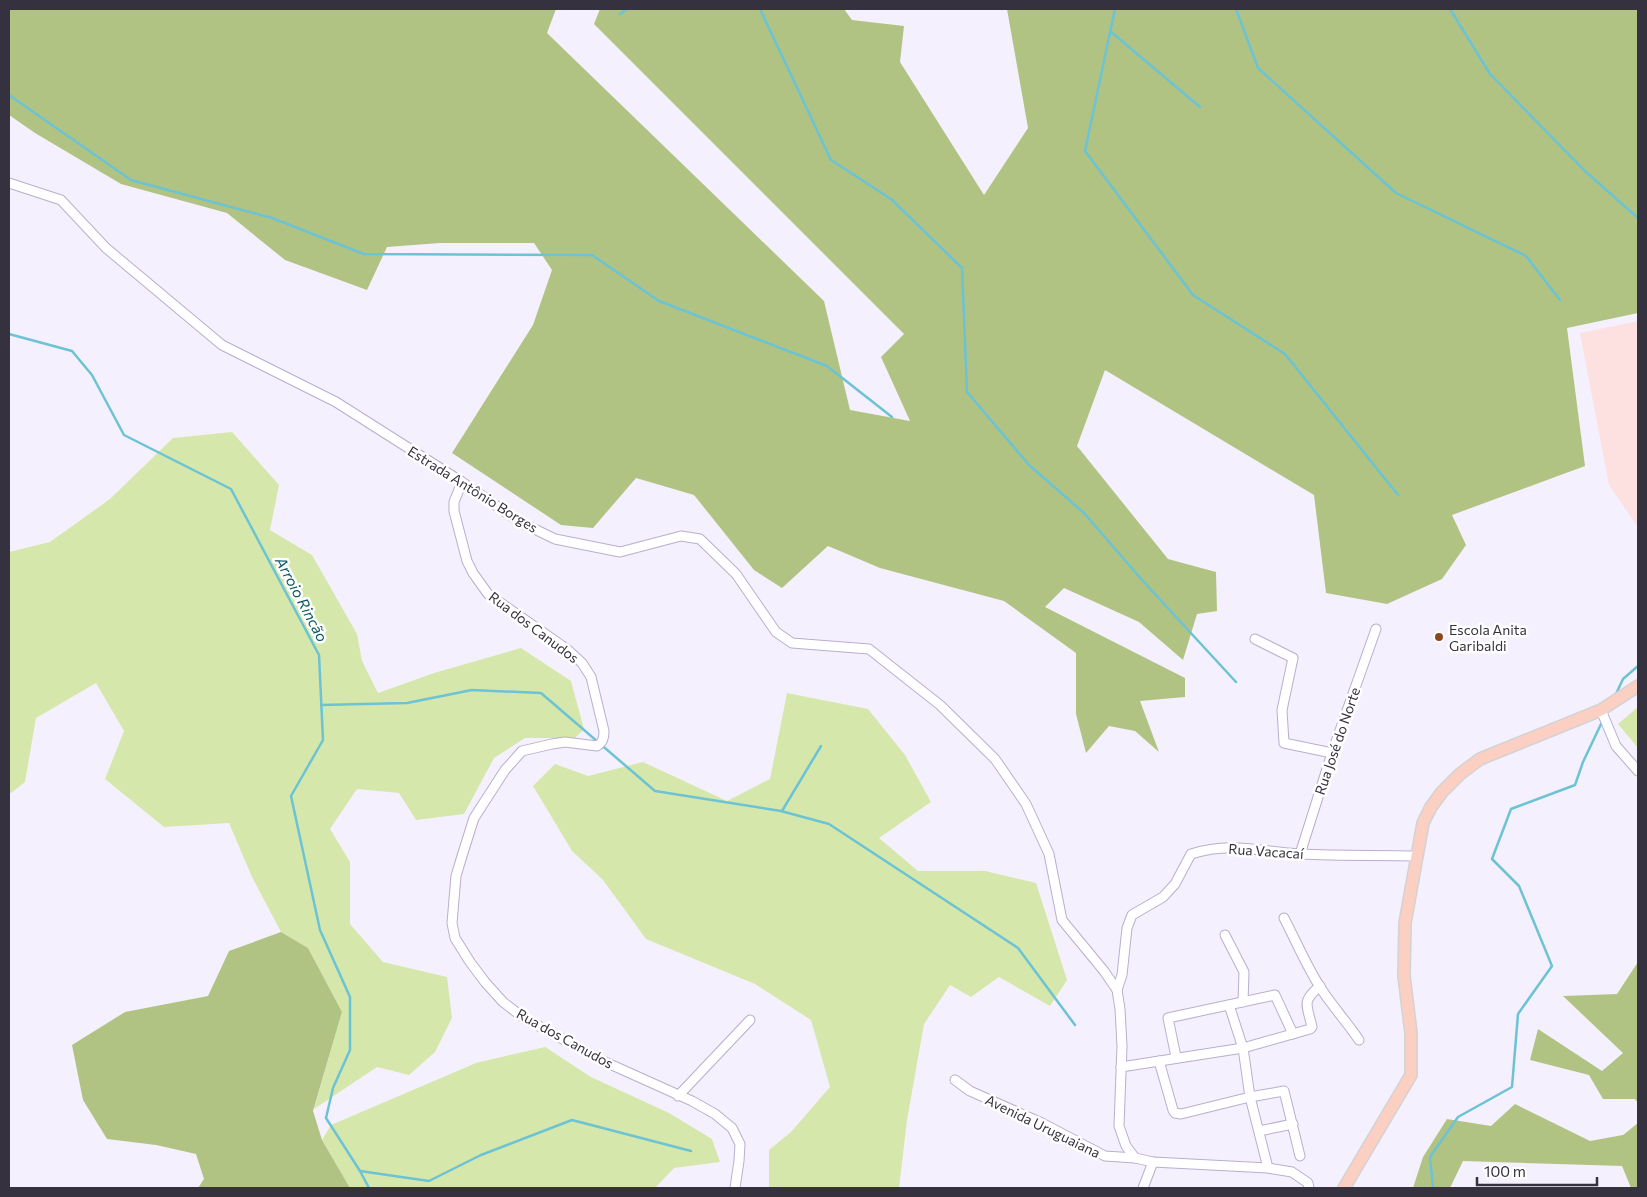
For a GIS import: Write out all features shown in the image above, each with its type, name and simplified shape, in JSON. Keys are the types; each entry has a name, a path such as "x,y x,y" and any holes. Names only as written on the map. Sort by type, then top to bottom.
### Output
{"main road":[{"path":"1344,1188 1411,1075 1411,1033 1404,976 1405,923 1423,823 1431,807 1442,792 1460,774 1480,759 1604,709 1638,686"}],"street":[{"name":"Estrada Antônio Borges","path":"9,183 61,200 106,248 222,345 336,402 462,482 520,522 555,539 620,552 682,536 700,539 736,574 776,632 784,638 792,643 869,648 940,705 995,759 1026,804 1049,854 1062,920 1104,971 1117,990 1122,1046 1119,1126 1126,1146 1134,1158"},
{"name":"Rua dos Canudos","path":"462,482 454,502 454,511 467,561 473,572 488,594 568,650 582,663 591,677 604,738 602,743 597,746 565,742 522,751 505,770 474,818 456,876 452,923 455,938 485,982 503,1002 524,1018 603,1061 715,1114 732,1128 740,1144 735,1188"},
{"name":"Rua José do Norte","path":"1300,854 1332,753 1376,629"},
{"path":"1255,639 1293,658 1282,710 1284,743 1332,753"},
{"path":"1604,709 1616,746 1638,771"},
{"name":"Rua Vacacaí","path":"1117,990 1122,975 1127,928 1132,915 1163,897 1175,884 1191,854 1205,850 1237,847 1300,854 1416,856"},
{"path":"1284,918 1320,986 1359,1040"},
{"path":"1225,935 1244,972 1243,1002"},
{"path":"1121,1067 1243,1048 1312,1028 1307,1002 1308,996 1320,986"},
{"path":"1176,1057 1168,1018 1275,995 1293,1034"},
{"path":"1229,1005 1243,1048 1250,1097 1268,1168"},
{"path":"678,1096 750,1020"},
{"path":"1159,1060 1175,1113 1181,1114 1250,1097 1284,1091 1300,1156"},
{"name":"Avenida Uruguaiana","path":"955,1080 970,1091 1042,1123 1105,1156 1134,1158"},
{"path":"1259,1131 1293,1124"},
{"path":"1134,1158 1153,1162 1268,1168 1292,1172 1308,1183 1309,1188"},
{"path":"1143,1188 1153,1162"}],"shaded area":[{"path":"1638,321 1638,527 1609,485 1580,333"}],"green space":[{"path":"9,9 556,9 547,33 824,301 850,410 910,421 881,357 904,334 594,24 600,9 844,9 852,20 904,26 900,62 984,195 1028,128 1007,9 1638,9 1638,313 1567,328 1585,466 1452,515 1466,545 1442,579 1387,604 1326,593 1314,495 1105,370 1077,446 1168,559 1216,572 1217,611 1197,614 1183,660 1139,622 1064,588 1045,607 1185,678 1185,697 1140,701 1159,752 1135,731 1109,726 1086,753 1076,714 1076,653 1004,601 880,568 828,546 782,588 754,570 694,495 636,478 593,528 561,525 452,453 533,325 552,270 534,243 440,243 387,247 367,290 285,260 227,213 121,184 35,133 9,115"},
{"path":"232,432 279,485 270,530 312,555 357,634 362,661 378,693 434,673 521,648 571,681 584,729 575,738 525,738 494,758 464,814 416,820 399,793 357,789 330,829 350,862 350,924 383,962 447,977 452,1018 435,1052 409,1075 377,1067 314,1109 342,1012 308,948 281,932 252,877 229,823 164,827 105,779 124,731 96,683 36,718 25,782 11,793 9,792 9,552 50,542 110,499 173,438"},
{"path":"787,693 868,709 905,755 931,802 879,838 918,871 985,871 1036,883 1067,980 1050,1006 999,977 971,997 950,985 924,1024 907,1120 899,1188 769,1188 769,1150 791,1132 830,1087 811,1020 755,984 646,939 603,880 572,851 533,786 555,764 588,776 643,762 727,801 770,779"},
{"path":"1638,707 1638,748 1618,724"},
{"path":"281,932 308,948 342,1012 313,1111 322,1140 350,1188 198,1188 204,1179 196,1154 156,1145 107,1139 83,1100 72,1045 125,1012 208,996 229,951"},
{"path":"1638,962 1638,1103 1635,1099 1603,1099 1589,1075 1530,1060 1538,1029 1602,1071 1623,1053 1563,996 1617,994"},
{"path":"545,1047 591,1077 669,1113 712,1139 720,1162 674,1168 655,1188 350,1188 322,1140 331,1125 476,1063"},
{"path":"1515,1104 1590,1141 1623,1135 1638,1123 1638,1188 1631,1188 1622,1166 1463,1161 1450,1188 1413,1188 1423,1157 1447,1119 1491,1126"}],"waterway":[{"path":"620,14 627,9"},
{"path":"760,9 831,160 891,199 962,268 967,392 1029,465 1084,513 1142,580 1236,682"},
{"path":"1115,9 1085,151 1193,295 1285,354 1398,495"},
{"path":"1236,9 1258,68 1396,193 1526,256 1560,300"},
{"path":"1450,9 1490,74 1586,172 1638,218"},
{"path":"1110,31 1200,107"},
{"path":"9,95 131,180 272,218 364,254 592,255 659,301 827,366 892,417"},
{"name":"Arroio Rincão","path":"9,334 72,351 92,375 124,435 231,489 319,655 323,740 291,796 320,930 350,997 350,1050 333,1088 326,1118 369,1188"},
{"path":"1616,694 1623,679 1638,666"},
{"path":"321,705 407,703 472,690 541,693 655,791 781,811 829,824 1018,948 1075,1025"},
{"path":"1433,1188 1430,1157 1458,1117 1512,1087 1518,1014 1552,966 1519,886 1492,859 1511,809 1575,785 1583,762 1602,722"},
{"path":"782,811 821,746"},
{"path":"360,1171 429,1181 481,1155 572,1120 691,1151"}],"place":[{"name":"Escola Anita Garibaldi","path":"1439,637"}]}
